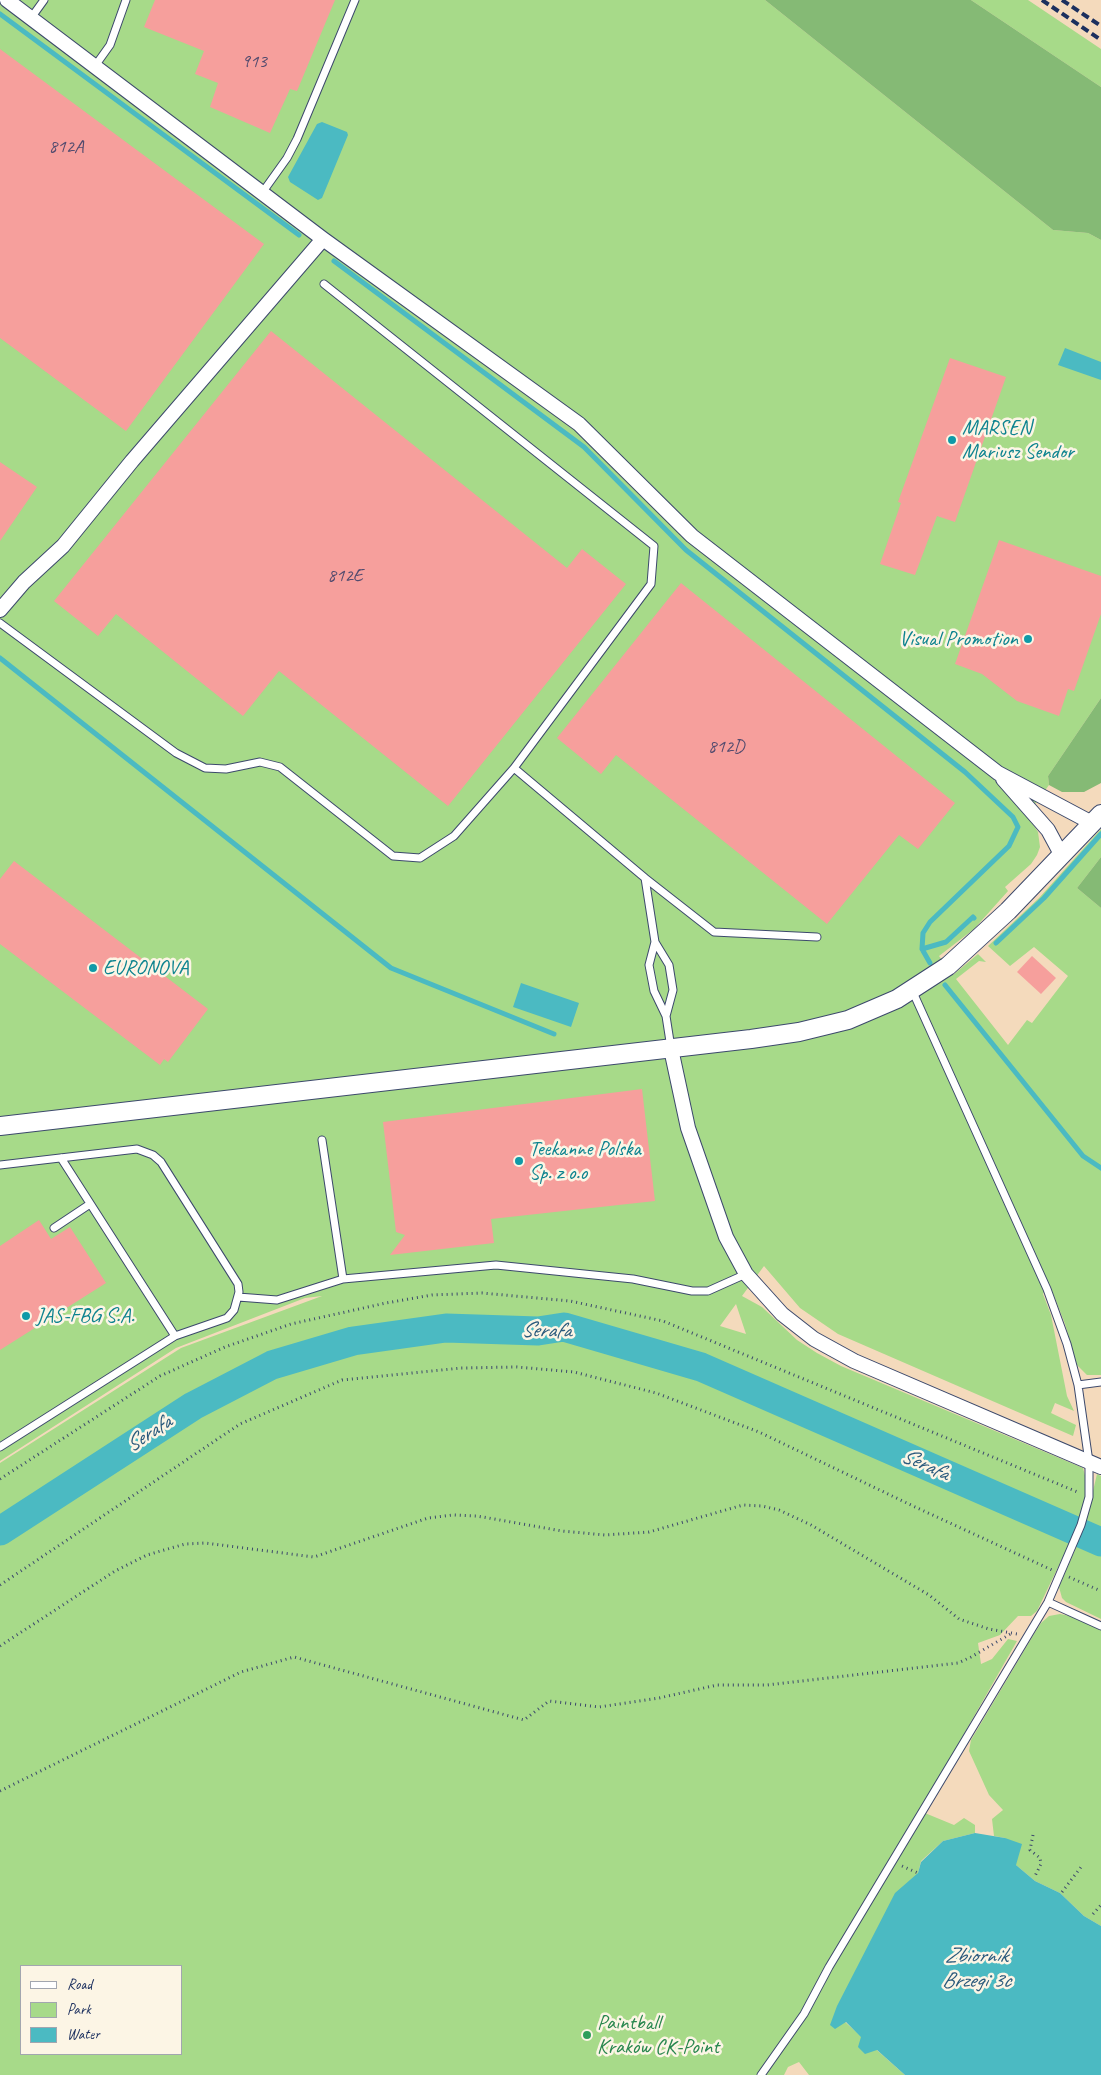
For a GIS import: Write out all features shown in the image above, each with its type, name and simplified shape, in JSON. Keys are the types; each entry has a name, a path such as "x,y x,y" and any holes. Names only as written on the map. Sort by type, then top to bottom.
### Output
{"street":[{"path":"7,0 323,239 579,424 692,536 998,772 1048,830 1062,856"},
{"path":"0,610 24,582 63,546 132,461 323,239"},
{"path":"0,1126 751,1039 824,1026 864,1014 912,990 948,966 976,942 1097,819 998,772"},
{"path":"671,1049 688,1128 726,1237 746,1274 782,1314 814,1339 838,1352 1095,1464"}],"lane":[{"path":"32,18 44,0"},
{"path":"95,66 110,44 126,0"},
{"path":"262,193 287,158 297,139 356,0"},
{"path":"0,623 176,753 205,768 226,769 260,762 280,768 392,856 420,858 454,836 514,768 651,584 654,546 324,284"},
{"path":"514,768 645,878 714,932 817,937"},
{"path":"645,878 655,942 668,965 673,990 666,1016"},
{"path":"655,942 649,965 654,991 666,1016 671,1049"},
{"path":"761,2075 804,2014 829,1967 1048,1602 1081,1525 1089,1497 1095,1464 1067,1344 1047,1289 912,990"},
{"path":"322,1140 343,1279"},
{"path":"0,1165 136,1149 153,1155 161,1162 238,1284 238,1297 234,1310 227,1318 175,1336 0,1447"},
{"path":"61,1158 175,1336"},
{"path":"54,1228 90,1204"},
{"path":"238,1297 277,1300 343,1279 496,1265 633,1279 692,1291 708,1291 746,1274"},
{"path":"1078,1385 1101,1382"},
{"path":"1048,1602 1101,1626"}],"path":[{"path":"0,1479 160,1376 225,1346 291,1324 386,1303 432,1296 482,1293 570,1301 663,1321 1089,1497"},
{"path":"0,1585 240,1424 342,1380 461,1368 517,1368 574,1372 656,1393 759,1432 913,1506 1101,1591"},
{"path":"0,1646 115,1571 146,1555 185,1544 205,1543 314,1557 428,1518 453,1515 477,1516 562,1531 605,1535 649,1532 742,1505 762,1506 795,1518 929,1595 960,1619 989,1629 1028,1636"},
{"path":"0,1791 241,1672 294,1657 524,1720 549,1701 599,1707 659,1698 717,1685 767,1685 958,1663 972,1658 1012,1633"},
{"path":"1033,1835 1030,1850 1040,1858 1041,1864 1035,1876"},
{"path":"893,1861 918,1873"},
{"path":"1062,1892 1081,1867"},
{"path":"1094,1914 1101,1905"}],"green space":[{"path":"0,0 765,0 1053,230 1088,233 1101,240 1101,698 1048,776 1049,785 1027,815 1038,832 1040,847 1037,855 1031,864 1005,887 1008,891 974,929 939,956 953,975 978,954 986,962 979,961 956,979 1008,1045 1027,1020 1032,1023 1068,976 1034,947 1010,966 988,946 1039,898 1101,829 1101,857 1077,888 1101,908 1101,1375 1087,1375 1077,1365 1065,1324 1049,1283 1043,1294 1051,1315 1067,1396 1074,1411 1055,1403 1051,1413 1076,1425 1073,1436 838,1334 800,1308 764,1266 742,1296 762,1307 797,1340 841,1366 1083,1468 1086,1479 1085,1501 1073,1536 1037,1611 1031,1616 1018,1616 1000,1635 978,1643 981,1664 992,1659 1008,1639 1017,1641 920,1811 954,1825 964,1818 975,1825 975,1833 943,1841 921,1861 918,1873 845,2022 905,2075 809,2075 799,2062 788,2067 784,2075 0,2075 0,1463 181,1348 322,1296 305,1298 176,1348 0,1461","holes":["736,1304 746,1334 720,1326"]},
{"path":"765,0 971,0 1101,87 1101,240 1088,233 1053,230"},
{"path":"971,0 1028,0 1101,49 1101,87"},
{"path":"1101,698 1101,783 1084,792 1062,792 1049,785 1048,776"},
{"path":"1101,857 1101,908 1077,888"},
{"path":"1097,1474 1101,1476 1101,1619 1066,1602 1062,1598 1059,1587 1084,1529"},
{"path":"1060,1614 1070,1616 1101,1630 1101,1926 1084,1916 1060,1893 1035,1881 1016,1865 1005,1838 994,1836 992,1819 1003,1810 989,1795 969,1751 971,1740 1041,1623 1049,1616"}],"water":[{"path":"322,122 347,132 348,135 322,198 318,200 290,182 288,177 317,124"},
{"path":"1065,348 1101,362 1101,380 1058,365"},
{"path":"521,983 579,1003 571,1027 513,1007"},
{"name":"Zbiornik Brzegi 3c","path":"975,1833 1005,1838 1022,1844 1016,1865 1035,1881 1060,1893 1084,1916 1101,1926 1101,2075 905,2075 877,2050 865,2054 858,2047 861,2037 846,2022 835,2029 830,2025 837,2006 895,1893 918,1873 921,1862 943,1841"}],"building":[{"path":"155,0 335,0 297,91 290,89 270,133 210,107 218,83 195,74 204,51 144,27"},
{"path":"0,49 264,244 126,431 0,338"},
{"path":"271,331 567,568 582,549 626,584 448,806 279,671 243,716 116,614 98,636 54,601"},
{"name":"MARSEN Mariusz Sendor","path":"950,358 1006,377 955,522 937,516 915,575 880,564 901,503 898,502"},
{"path":"0,462 37,487 0,541"},
{"name":"Visual Promotion","path":"999,540 1101,576 1101,614 1074,691 1068,689 1059,716 1017,701 982,674 955,664"},
{"path":"681,583 955,803 918,849 899,835 827,924 616,755 601,774 557,738"},
{"name":"EURONOVA","path":"14,861 208,1009 168,1062 164,1059 160,1065 0,944 0,879"},
{"path":"1032,956 1056,978 1041,994 1017,972"},
{"name":"Teekanne Polska Sp. z o.o","path":"642,1089 655,1201 491,1219 494,1243 390,1255 405,1235 396,1232 383,1122"},
{"name":"JAS-FBG S.A.","path":"39,1220 51,1239 70,1227 106,1283 0,1350 0,1246"}],"waterway":[{"path":"0,14 299,235"},
{"path":"334,261 584,447 686,550 965,772 1013,817 1018,827 1009,846 930,922 923,933 922,949 930,963"},
{"path":"0,658 391,968 554,1034"},
{"path":"996,943 1044,898 1101,834"},
{"path":"922,949 946,942 974,918"},
{"path":"945,985 1083,1156 1101,1168"},
{"name":"Serafa","path":"0,1531 193,1406 272,1365 353,1341 446,1328 538,1331 564,1327 701,1367 1101,1542"}],"railway":[{"path":"1042,0 1101,40"},
{"path":"1062,0 1101,26"}],"place":[{"name":"MARSEN Mariusz Sendor","path":"952,440"},
{"name":"Visual Promotion","path":"1028,639"},
{"name":"EURONOVA","path":"93,968"},
{"name":"Teekanne Polska Sp. z o.o","path":"519,1161"},
{"name":"JAS-FBG S.A.","path":"26,1316"},
{"name":"Paintball Kraków CK-Point","path":"587,2035"}]}
